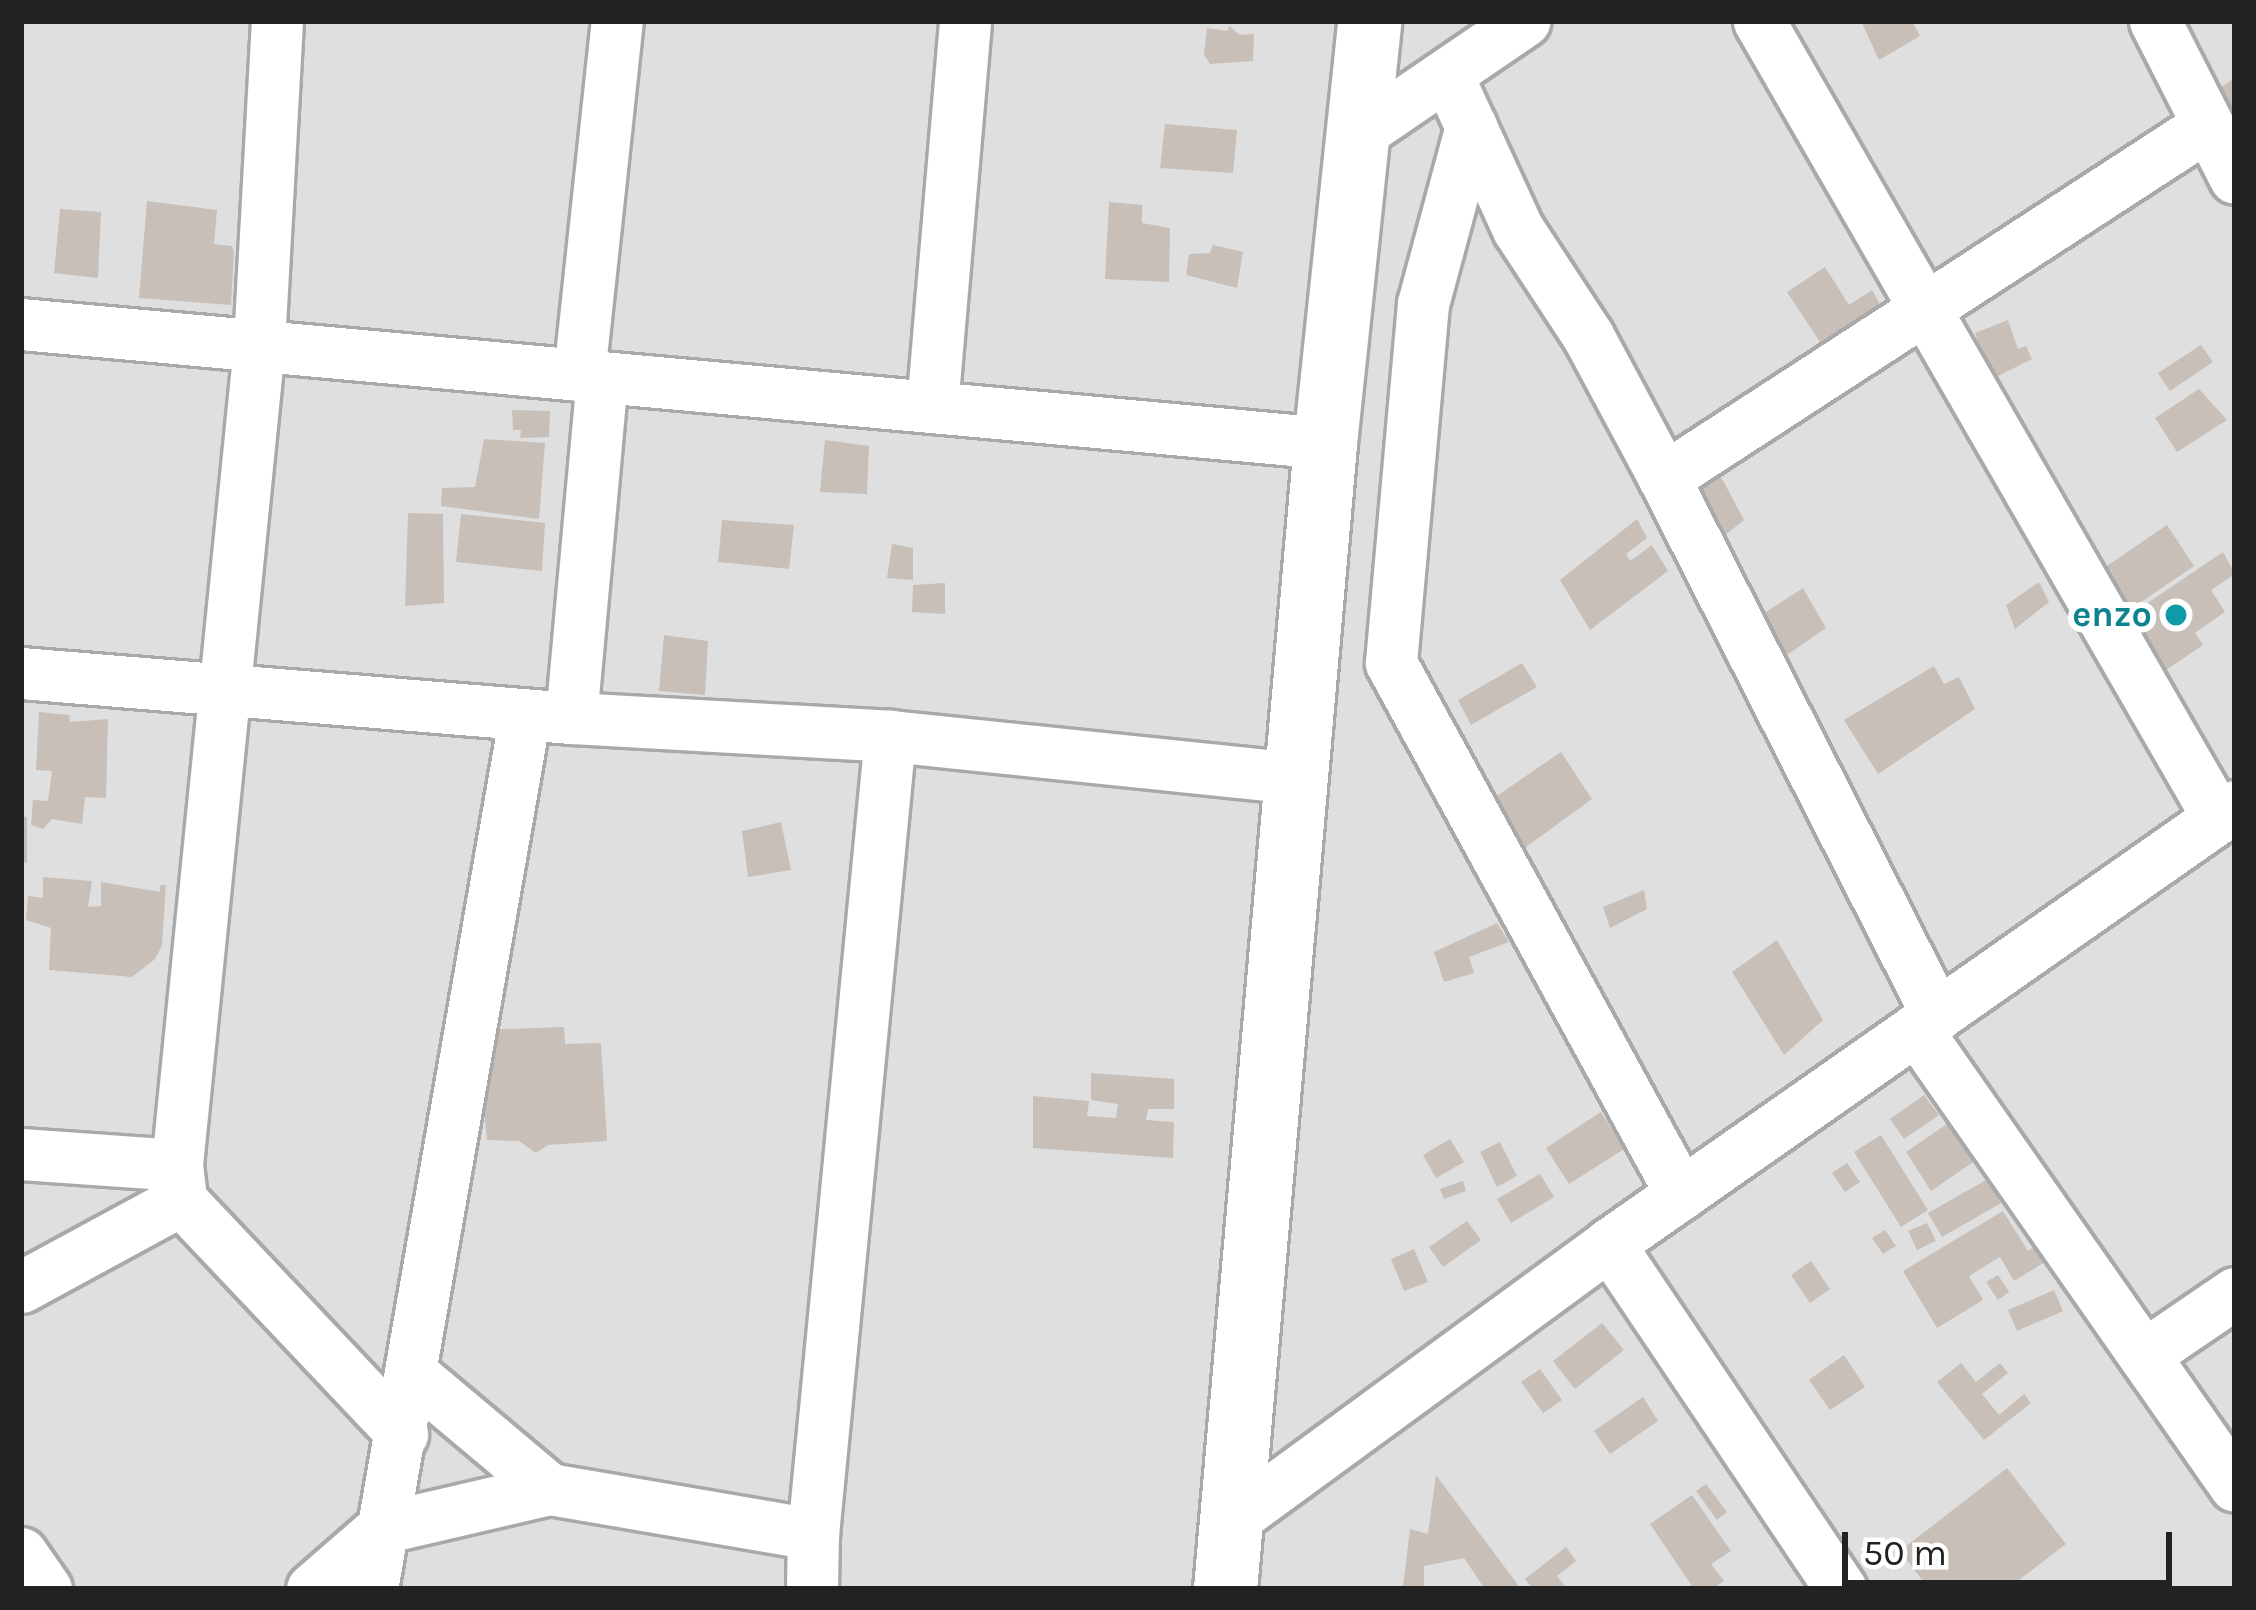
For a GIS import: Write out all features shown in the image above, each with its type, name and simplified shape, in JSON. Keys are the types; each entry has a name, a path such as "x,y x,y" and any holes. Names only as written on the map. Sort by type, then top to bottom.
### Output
{"street":[{"path":"179,1182 259,346 277,21"},
{"path":"372,1589 411,1373 548,716 590,376 617,21"},
{"path":"932,407 965,21"},
{"path":"1225,1589 1325,443 1369,21"},
{"path":"1360,133 1525,21"},
{"path":"1231,1521 1609,1244 2226,812 1923,310 1759,21"},
{"path":"2155,21 2235,178"},
{"path":"1448,77 1518,229 1588,336 1664,478 1926,1022 2235,1486"},
{"path":"1471,126 1423,304 1390,619 1391,663 1681,1193"},
{"path":"1664,478 2206,126"},
{"path":"21,324 1325,443"},
{"path":"21,674 548,716 890,736 1296,778"},
{"path":"812,1589 813,1534 890,736"},
{"path":"21,1154 179,1182 402,1434"},
{"path":"21,1287 179,1182"},
{"path":"1609,1244 1841,1589"},
{"path":"2144,1355 2235,1293"},
{"path":"411,1373 549,1489"},
{"path":"312,1589 382,1528 549,1489 813,1534"},
{"path":"21,1553 46,1589"}],"shaded area":[{"path":"21,21 2235,21 2235,1589 21,1589"}],"building":[{"path":"1861,21 1912,21 1920,36 1879,60"},
{"path":"1229,26 1240,35 1254,34 1253,61 1210,64 1204,55 1207,28 1228,31"},
{"path":"2235,78 2235,106 2218,117 2205,97"},
{"path":"1165,124 1237,130 1233,173 1160,168"},
{"path":"147,201 217,210 214,244 232,246 234,252 231,305 139,298"},
{"path":"1109,202 1142,205 1142,223 1170,228 1169,282 1105,279"},
{"path":"60,209 101,212 98,278 54,273"},
{"path":"1213,245 1243,252 1237,288 1186,275 1189,254 1210,253"},
{"path":"1825,267 1849,305 1872,290 1886,315 1824,348 1787,292"},
{"path":"2008,320 2018,349 2026,346 2032,359 1990,380 1975,333"},
{"path":"2201,345 2213,362 2170,391 2158,373"},
{"path":"2199,389 2227,420 2177,452 2155,418"},
{"path":"512,410 550,411 549,437 520,438 521,430 513,430"},
{"path":"484,439 545,443 539,519 441,506 442,488 475,487"},
{"path":"825,440 869,446 867,494 820,492"},
{"path":"1720,475 1744,520 1724,536 1692,493"},
{"path":"408,513 443,514 444,603 405,606"},
{"path":"461,514 545,523 542,571 456,562"},
{"path":"1637,519 1647,538 1626,554 1630,561 1652,545 1668,571 1590,630 1560,580"},
{"path":"722,520 794,525 789,569 718,562"},
{"path":"2167,525 2194,566 2122,615 2095,574"},
{"path":"892,544 913,548 913,580 887,578"},
{"name":"enzo","path":"2223,552 2235,574 2211,590 2225,612 2195,633 2203,645 2163,672 2127,617"},
{"path":"2039,582 2049,602 2015,629 2006,605"},
{"path":"945,583 945,614 912,612 913,585"},
{"path":"1803,588 1826,628 1787,655 1763,614"},
{"path":"664,635 708,641 705,695 659,691"},
{"path":"1522,663 1537,687 1471,725 1458,700"},
{"path":"1934,666 1944,684 1959,677 1975,709 1878,774 1844,720"},
{"path":"39,712 69,715 70,722 108,719 106,798 85,797 82,824 52,819 43,829 31,825 33,800 48,801 52,771 36,770"},
{"path":"1561,752 1592,799 1522,850 1491,800"},
{"path":"21,816 27,817 27,863 21,862"},
{"path":"781,822 791,870 748,877 742,831"},
{"path":"43,877 92,881 88,907 101,906 101,882 160,892 160,885 166,885 162,945 155,959 132,977 49,970 51,928 26,920 28,896 43,898"},
{"path":"1644,890 1647,909 1610,928 1603,907"},
{"path":"1497,923 1509,942 1469,957 1474,973 1444,982 1434,952"},
{"path":"1777,940 1823,1020 1784,1055 1732,972"},
{"path":"564,1027 565,1044 601,1043 607,1141 548,1145 536,1153 519,1141 487,1140 476,1030"},
{"path":"1091,1073 1174,1079 1174,1109 1148,1109 1146,1120 1174,1122 1173,1158 1033,1148 1033,1096 1089,1101 1087,1116 1116,1118 1118,1104 1091,1100"},
{"path":"1924,1095 1939,1115 1904,1139 1890,1119"},
{"path":"1601,1112 1624,1149 1569,1184 1546,1148"},
{"path":"1960,1115 1985,1154 1931,1191 1906,1152"},
{"path":"1881,1135 1928,1210 1901,1227 1854,1152"},
{"path":"1450,1139 1464,1162 1436,1178 1423,1155"},
{"path":"1500,1142 1517,1176 1497,1187 1480,1152"},
{"path":"1847,1163 1860,1182 1845,1192 1832,1173"},
{"path":"1540,1174 1554,1197 1511,1223 1497,1199"},
{"path":"1988,1179 2001,1203 1942,1237 1928,1213"},
{"path":"1463,1181 1466,1191 1444,1199 1440,1189"},
{"path":"2003,1211 2028,1251 2036,1246 2045,1262 2014,1281 2000,1257 1969,1276 1983,1300 1937,1328 1903,1271"},
{"path":"1467,1221 1481,1240 1443,1267 1429,1247"},
{"path":"1927,1223 1936,1241 1917,1250 1908,1231"},
{"path":"1885,1230 1896,1246 1883,1254 1872,1238"},
{"path":"1414,1249 1428,1282 1404,1291 1391,1259"},
{"path":"1811,1261 1830,1289 1810,1303 1791,1275"},
{"path":"1998,1275 2009,1292 1998,1300 1986,1282"},
{"path":"2054,1290 2063,1311 2017,1331 2008,1310"},
{"path":"1602,1323 1624,1350 1575,1389 1553,1361"},
{"path":"1844,1355 1865,1387 1830,1410 1809,1380"},
{"path":"1961,1363 1976,1382 2000,1363 2008,1373 1982,1394 1999,1415 2024,1394 2031,1403 1984,1440 1937,1382"},
{"path":"1540,1369 1562,1400 1543,1413 1521,1382"},
{"path":"1643,1397 1658,1421 1610,1454 1594,1431"},
{"path":"2007,1468 2066,1544 2007,1589 1929,1589 1900,1551"},
{"path":"1436,1475 1521,1589 1485,1589 1464,1558 1424,1566 1424,1589 1403,1587 1410,1529 1428,1534"},
{"path":"1706,1484 1727,1512 1717,1520 1696,1491"},
{"path":"1692,1495 1731,1551 1711,1564 1724,1581 1712,1589 1694,1589 1650,1524"},
{"path":"1566,1547 1576,1561 1557,1576 1567,1589 1533,1589 1525,1579"}],"place":[{"name":"enzo","path":"2176,615"}]}
